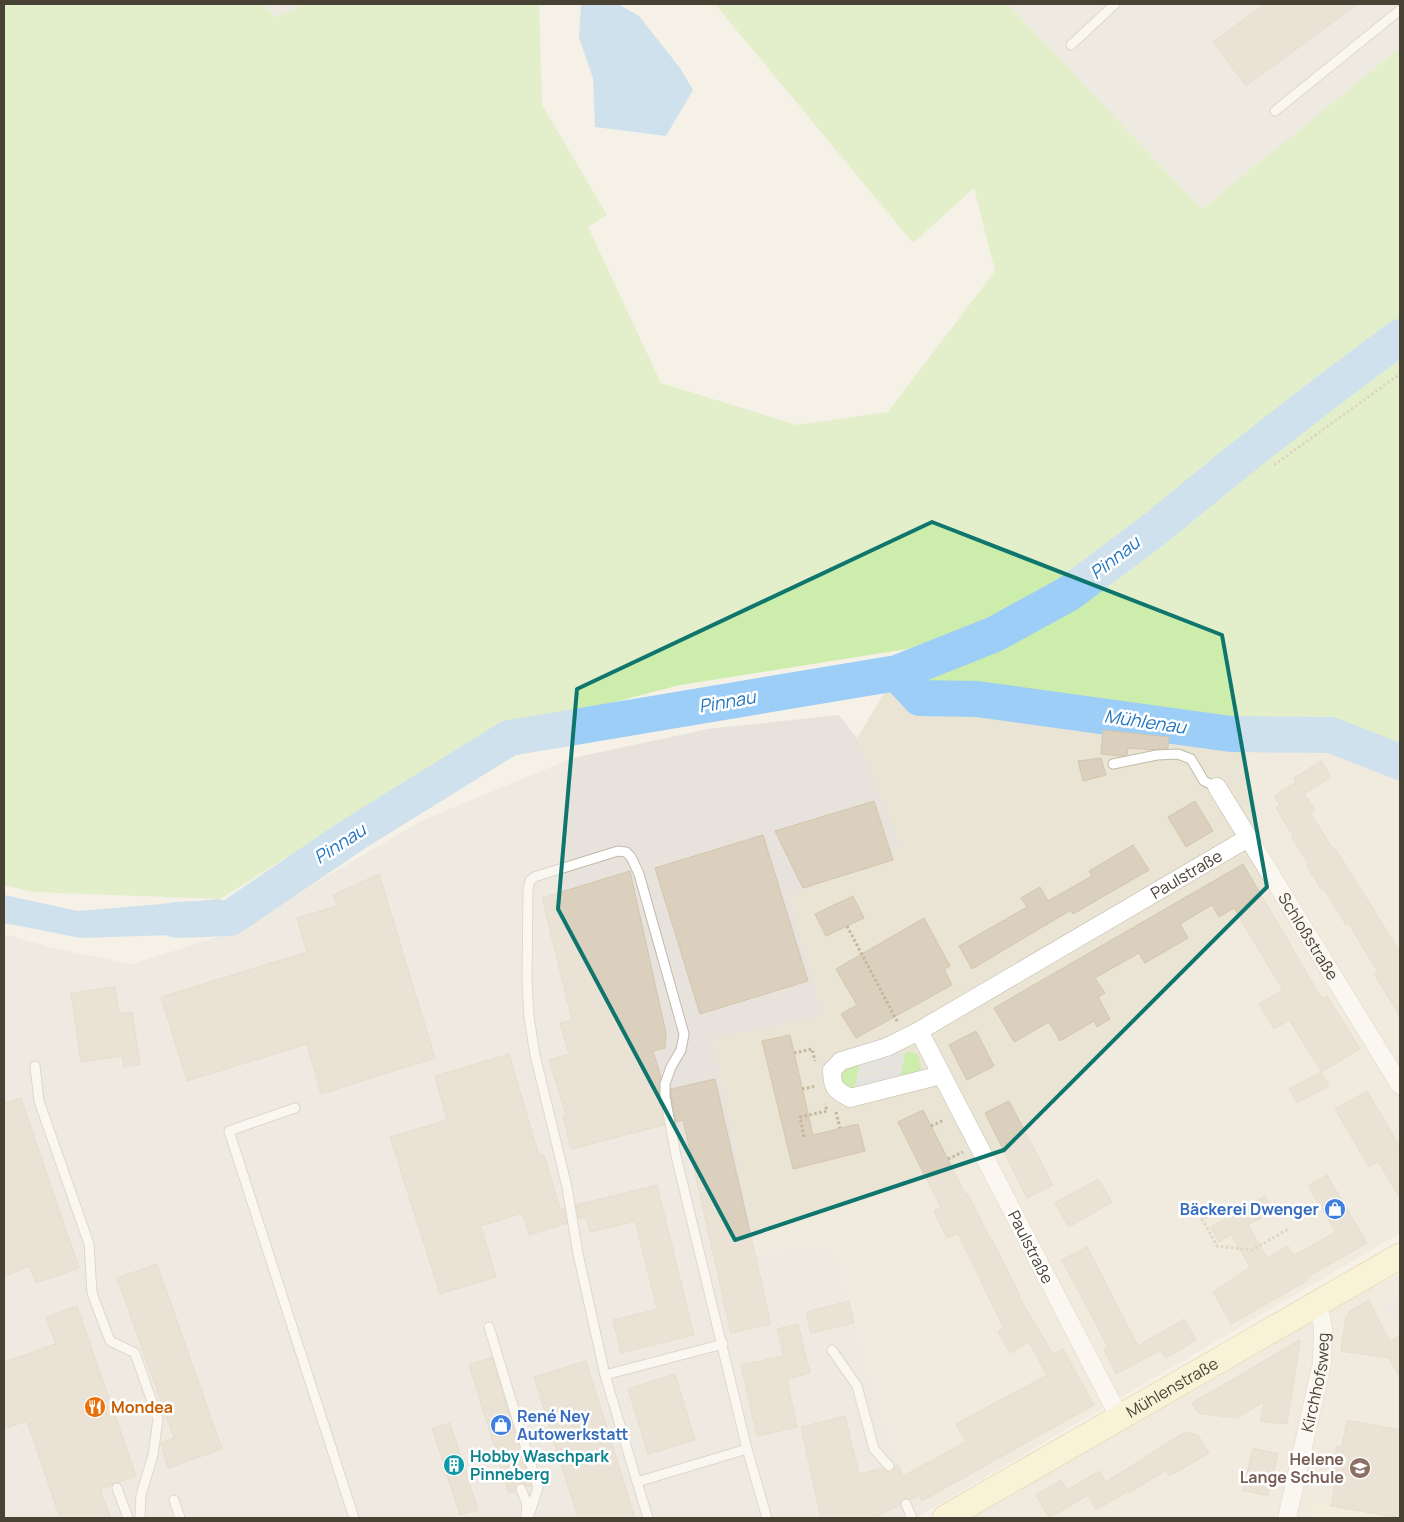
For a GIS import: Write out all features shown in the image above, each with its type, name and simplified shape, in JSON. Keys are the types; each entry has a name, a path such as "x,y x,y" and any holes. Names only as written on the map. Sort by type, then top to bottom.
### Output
{"main road":[{"name":"Mühlenstraße","path":"945,1518 1400,1256"}],"street":[{"name":"Schloßstraße","path":"1217,788 1400,1085"},
{"name":"Paulstraße","path":"941,1075 850,1098 837,1092 832,1082 832,1070 841,1062 887,1047 912,1034 1248,838"},
{"name":"Paulstraße","path":"912,1034 941,1075 1108,1396 1118,1419"},
{"name":"Kirchhofsweg","path":"1288,1518 1322,1363 1323,1328 1316,1305"}],"lane":[{"path":"1071,45 1115,4"},
{"path":"1275,111 1400,10"},
{"path":"1113,764 1178,754 1191,759 1204,781 1217,788"},
{"path":"648,1518 605,1375 578,1254 567,1187 535,1055 529,1017 527,982 528,889 530,882 534,877 618,851 626,852 631,857 639,874 684,1034 681,1050 664,1084 665,1096 676,1156 747,1449 766,1518"},
{"path":"35,1066 39,1102 89,1244 92,1293 110,1341 135,1353 158,1419 153,1455 141,1494 140,1518"},
{"path":"295,1108 229,1131 354,1518"},
{"path":"489,1327 538,1488 527,1518"},
{"path":"605,1375 722,1344"},
{"path":"832,1350 857,1386 874,1449 889,1466"},
{"path":"637,1482 747,1449"},
{"path":"117,1488 128,1518"},
{"path":"521,1489 526,1504 527,1518"},
{"path":"174,1500 180,1518"},
{"path":"906,1504 912,1518"}],"path":[{"path":"1274,465 1400,374"},
{"path":"847,926 912,1034"},
{"path":"794,1053 812,1049 817,1066"},
{"path":"802,1089 821,1084"},
{"path":"825,1102 827,1110"},
{"path":"804,1137 800,1117 827,1110 836,1108 840,1128"},
{"path":"1211,1214 1202,1218 1217,1246 1253,1252 1290,1228"}],"highlighted area":[{"path":"932,522 1222,635 1267,887 1004,1150 735,1240 558,909 577,689"}],"shaded area":[{"path":"264,4 303,4 276,18"},
{"path":"1008,4 1400,4 1400,49 1202,209"},
{"path":"897,673 920,698 977,699 1231,734 1331,735 1400,762 1400,1233 924,1513 902,1470 873,1385 833,1243 757,1255 713,1039 823,1016 790,897 902,848 857,738"},
{"path":"839,715 857,738 902,848 790,897 823,1016 713,1039 757,1255 833,1243 873,1385 902,1470 924,1513 914,1518 4,1518 4,934 52,948 132,964 230,933 423,820 573,758 708,729"},
{"path":"905,1052 903,1064 857,1075 860,1063"},
{"path":"902,1066 900,1079 854,1090 857,1077"},
{"path":"1400,1274 1400,1518 959,1518 1346,1300"},
{"path":"1400,1296 1400,1329 1385,1306"},
{"name":"Helene Lange Schule","path":"1311,1503 1331,1506 1399,1518 1309,1518"}],"green space":[{"path":"4,4 264,4 276,18 303,4 539,4 542,105 607,215 588,227 661,383 797,425 888,412 995,271 974,188 913,243 715,4 1008,4 1202,209 1400,48 1400,762 1331,735 1231,734 977,699 920,698 897,673 995,634 1064,596 907,649 680,685 531,724 372,804 220,899 33,892 4,885"},
{"path":"905,1052 913,1052 919,1057 921,1067 918,1073 900,1079"},
{"path":"860,1063 854,1090 844,1085 839,1076 846,1068"}],"water":[{"path":"581,4 618,4 639,16 680,68 693,90 666,136 595,127 593,78 579,38"},
{"path":"4,895 78,911 220,899 230,933 81,938 4,923"}],"building":[{"path":"1265,4 1358,4 1246,86 1213,42"},
{"path":"1103,730 1169,737 1168,748 1153,750 1128,748 1127,755 1120,756 1101,754"},
{"path":"1101,758 1106,775 1083,781 1078,761"},
{"path":"1321,761 1331,777 1304,794 1315,810 1310,813 1333,849 1335,848 1400,952 1400,1016 1374,974 1378,972 1348,923 1346,925 1323,888 1321,889 1307,866 1309,864 1292,838 1294,837 1276,808 1280,805 1274,796 1296,782 1294,778"},
{"path":"874,801 893,860 803,888 775,831"},
{"path":"1195,801 1213,831 1186,847 1168,817"},
{"path":"763,835 808,981 700,1014 655,868"},
{"path":"1133,845 1149,870 1073,914 1071,910 972,969 959,946 1027,907 1021,898 1040,887 1048,901 1092,876 1089,871"},
{"path":"1243,864 1322,999 1327,996 1360,1049 1322,1072 1289,1020 1274,1029 1259,1004 1283,990 1234,908 1219,917 1212,905 1180,924 1188,938 1145,963 1139,953 1095,978 1105,993 1098,997 1110,1019 1097,1027 1094,1021 1060,1041 1049,1022 1014,1042 994,1008"},
{"path":"630,871 666,1033 665,1048 653,1051 661,1078 659,1096 664,1125 571,1149 563,1116 566,1115 549,1060 569,1054 560,1023 572,1020 542,898"},
{"path":"379,874 435,1058 321,1094 307,1044 187,1081 161,997 307,952 297,918 337,906 333,895"},
{"path":"853,896 864,918 826,936 815,914"},
{"path":"924,918 950,966 944,969 952,985 856,1038 841,1014 857,1005 836,969"},
{"path":"115,987 119,1014 132,1012 140,1064 124,1067 122,1056 81,1062 71,993"},
{"path":"976,1031 994,1066 967,1080 949,1045"},
{"path":"790,1035 813,1135 858,1124 865,1151 793,1169 762,1041"},
{"path":"509,1054 539,1156 544,1155 560,1209 564,1208 567,1223 529,1235 522,1213 481,1226 496,1277 440,1294 390,1137 447,1120 435,1076"},
{"path":"1321,1072 1329,1086 1297,1103 1289,1089"},
{"path":"715,1079 771,1324 731,1333 683,1120 676,1122 671,1095 671,1089"},
{"path":"1367,1091 1400,1147 1400,1198 1378,1161 1369,1167 1335,1109"},
{"path":"21,1098 79,1268 36,1283 30,1266 4,1277 4,1103"},
{"path":"1009,1101 1053,1185 1027,1198 985,1113"},
{"path":"923,1110 966,1195 968,1194 992,1240 1019,1297 1053,1354 1063,1349 1094,1405 922,1501 919,1495 910,1500 904,1498 900,1505 874,1518 821,1518 801,1427 845,1416 859,1474 883,1468 887,1472 891,1472 898,1465 903,1476 966,1442 956,1424 1047,1375 1029,1342 1010,1353 998,1332 1004,1328 958,1234 947,1238 934,1211 941,1208 898,1122"},
{"path":"1327,1175 1367,1243 1306,1278 1308,1280 1231,1324 1213,1292 1250,1267 1231,1234 1219,1242 1211,1227 1265,1196 1274,1211 1248,1225 1267,1258 1288,1246 1293,1256 1336,1232 1308,1186"},
{"path":"1098,1179 1112,1202 1069,1227 1055,1203"},
{"path":"657,1185 694,1335 621,1353 613,1320 657,1309 635,1221 590,1232 586,1217 579,1219 576,1205"},
{"path":"1087,1247 1138,1346 1184,1319 1196,1340 1166,1358 1161,1350 1116,1374 1104,1350 1108,1347 1062,1260"},
{"path":"157,1264 222,1449 168,1468 161,1443 174,1438 117,1278"},
{"path":"1369,1300 1390,1342 1400,1335 1400,1376 1388,1358 1341,1351 1346,1317 1350,1311"},
{"path":"849,1301 854,1323 811,1333 806,1312"},
{"path":"77,1306 136,1476 100,1489 111,1518 60,1518 27,1421 4,1429 4,1362 56,1344 46,1317"},
{"path":"798,1324 810,1373 787,1379 797,1427 757,1436 741,1365 784,1356 777,1329"},
{"path":"1300,1340 1287,1424 1260,1421 1264,1402 1236,1418 1198,1413 1192,1403"},
{"name":"René Ney Autowerkstatt","path":"492,1357 531,1486 527,1487 519,1483 515,1491 509,1493 469,1365"},
{"path":"586,1361 635,1518 578,1518 534,1377"},
{"path":"675,1374 695,1440 648,1454 628,1389"},
{"name":"Helene Lange Schule","path":"1347,1420 1400,1430 1400,1518 1331,1506 1336,1479 1331,1477 1337,1446 1342,1447"},
{"name":"Hobby Waschpark Pinneberg","path":"450,1423 478,1510 460,1515 432,1428"},
{"path":"1185,1432 1198,1435 1209,1453 1170,1476 1166,1470 1129,1493 1128,1491 1096,1510 1088,1495 1049,1518 1036,1495 1061,1480 1067,1490 1099,1471 1106,1482"},
{"path":"1253,1448 1278,1454 1268,1496 1243,1490"}],"waterway":[{"name":"Pinnau","path":"176,920 230,918 354,834 509,738 897,673 995,634 1068,594 1156,528 1238,461 1400,337"},
{"name":"Mühlenau","path":"897,673 920,698 977,699 1231,734 1331,735 1400,762"}],"place":[{"name":"Bäckerei Dwenger","path":"1335,1209"},
{"name":"Mondea","path":"95,1407"},
{"name":"René Ney Autowerkstatt","path":"501,1425"},
{"name":"Hobby Waschpark Pinneberg","path":"454,1465"},
{"name":"Helene Lange Schule","path":"1360,1468"}]}
